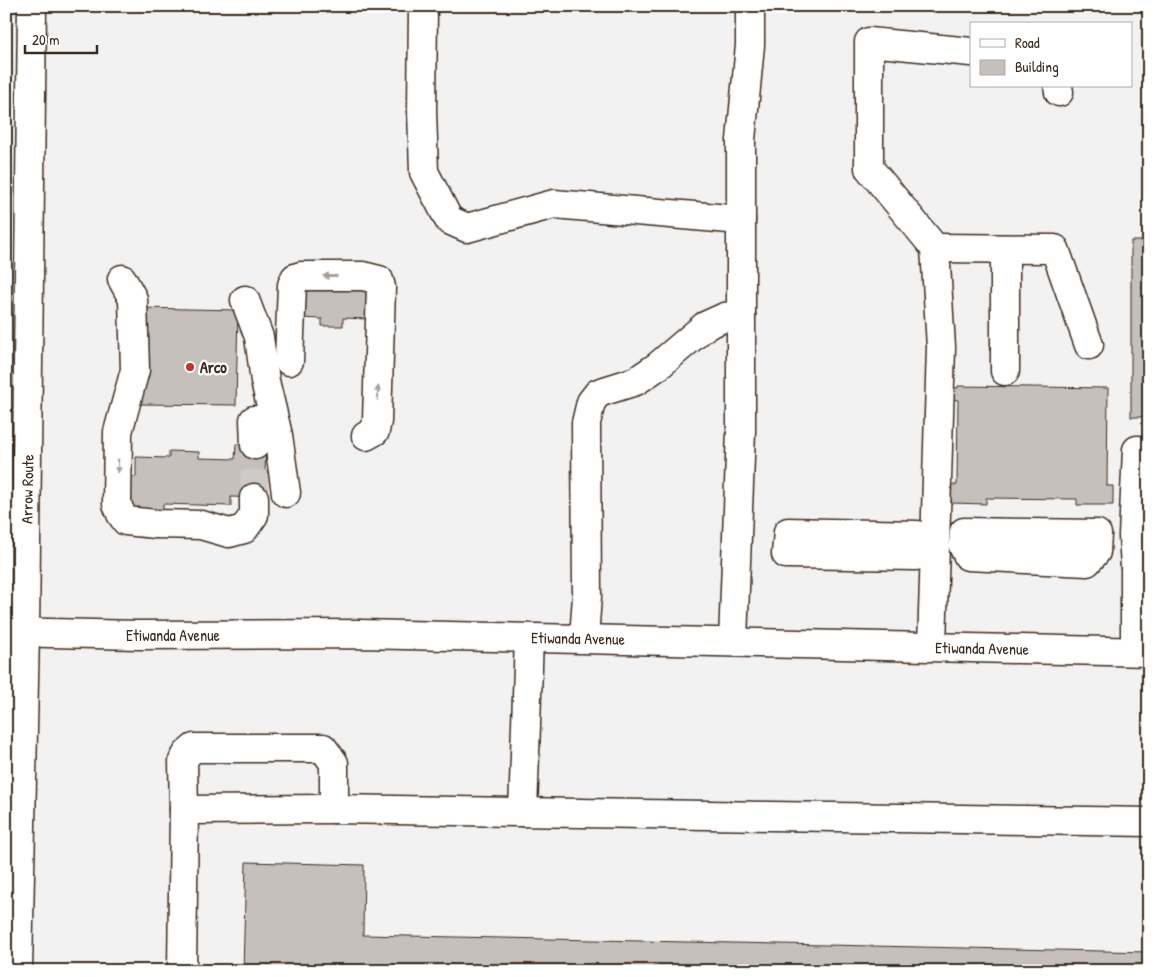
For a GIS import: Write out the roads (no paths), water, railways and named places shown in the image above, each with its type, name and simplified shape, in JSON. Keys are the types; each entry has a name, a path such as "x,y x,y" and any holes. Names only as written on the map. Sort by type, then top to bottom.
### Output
{"main road":[{"name":"Arrow Route","path":"18,971 16,632 32,6"},
{"path":"423,6 422,111 424,172 449,220 467,228 554,204 741,220"},
{"path":"733,641 741,431 741,140 750,45 750,6"},
{"path":"932,646 925,545 941,347 935,248 869,168 869,42 970,52"},
{"path":"935,248 1055,249 1089,345"},
{"path":"1004,371 1005,249"},
{"path":"289,360 292,285 295,278 301,276 363,276 379,280 381,287 377,422 375,431 366,436"},
{"path":"122,279 133,299 135,370 118,432 117,504 120,514 126,521 200,525 229,533 244,528 254,515 254,498"},
{"path":"245,300 259,337 265,381 278,435 286,492"},
{"path":"584,638 586,596 586,423 591,402 598,393 636,381 658,366 705,326 725,318 741,315"},
{"path":"1142,652 1142,567 1133,536 1137,450 1149,451"},
{"path":"925,545 963,546"},
{"name":"Etiwanda Avenue","path":"16,632 139,635 360,634 733,641 1142,652"},
{"path":"523,812 529,638"},
{"path":"182,971 183,760 187,754 194,748 322,748 334,763 334,809"},
{"path":"184,810 334,809 1149,822"}],"tunnel":[{"path":"254,498 255,445"}],"place":[{"name":"Arco","path":"190,367"}]}
